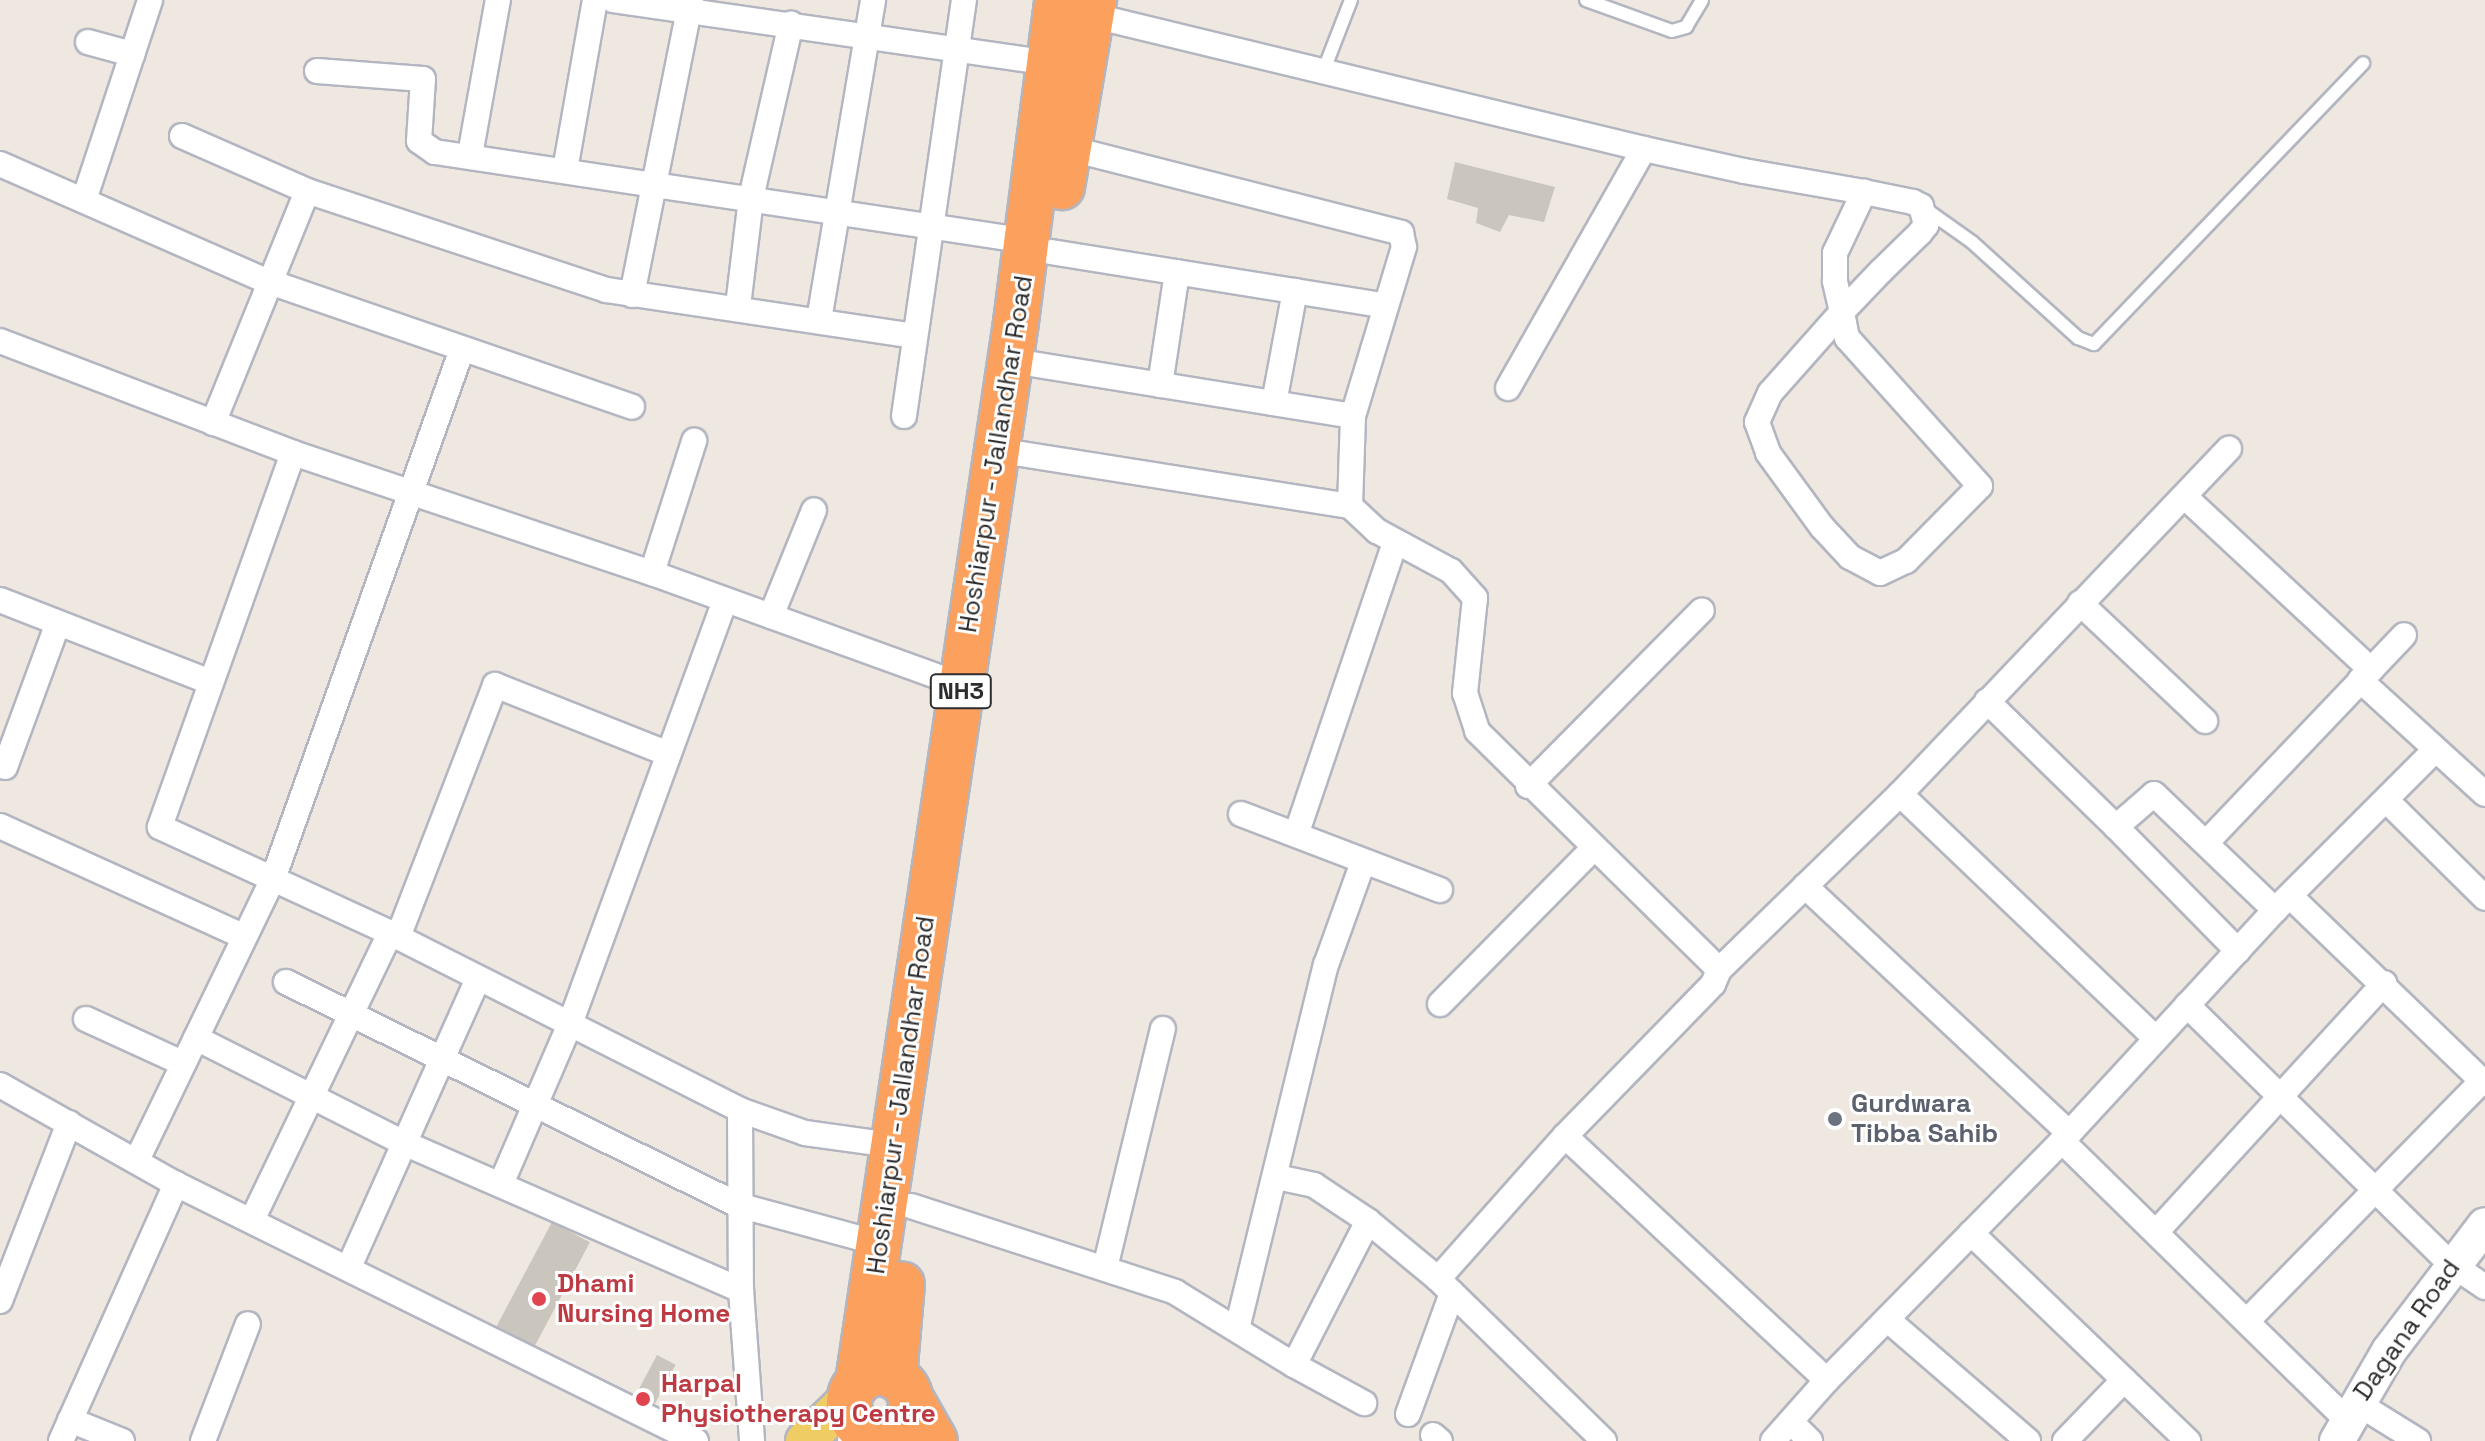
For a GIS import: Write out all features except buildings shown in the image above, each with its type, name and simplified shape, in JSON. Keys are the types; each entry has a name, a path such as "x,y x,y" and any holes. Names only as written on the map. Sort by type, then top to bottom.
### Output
{"highway":[{"name":"Hoshiarpur - Jallandhar Road","path":"880,1416 878,1243 962,685 1008,453 1039,246 1049,63 1075,6"},
{"name":"NH3","path":"880,1416 981,765 1008,453 1032,364 1039,246 1068,148 1075,6"}],"main road":[{"path":"805,1441 880,1416"}],"street":[{"path":"85,197 150,0"},
{"path":"470,155 498,0"},
{"path":"565,170 595,0"},
{"path":"613,0 780,14 868,36 954,46 1049,63"},
{"path":"819,320 873,0"},
{"path":"904,416 928,224 954,46 964,0"},
{"path":"632,295 690,5"},
{"path":"1075,6 1644,149 1864,192 1921,206 1926,225 1920,233 1842,312 1770,393 1757,422 1768,453 1822,527 1850,557 1880,573 1906,561 1980,486 1859,356 1847,338 1842,312 1835,253 1864,192"},
{"path":"738,306 751,198 780,14"},
{"path":"88,42 132,54"},
{"path":"317,71 423,79 427,91 419,141 435,152 657,181 837,212 928,224 1177,272 1383,305"},
{"path":"182,136 307,191 632,295 738,306 914,336"},
{"path":"1068,148 1401,233 1404,247 1383,305 1353,416 1350,506"},
{"path":"1508,388 1644,149"},
{"path":"0,164 85,197 267,281 632,407"},
{"path":"213,423 267,281 307,191"},
{"path":"1160,385 1177,272"},
{"path":"1274,403 1295,291"},
{"path":"0,341 293,453 652,573 962,685"},
{"path":"137,1160 273,879 462,349"},
{"path":"1032,364 1353,416"},
{"path":"652,573 694,441"},
{"path":"1408,1414 1445,1286 1565,1136 1713,984 1719,970 1900,794 2229,449"},
{"path":"293,453 160,827 394,935 740,1110 805,1133 892,1145"},
{"path":"1008,453 1350,506 1395,542 1451,571 1475,598 1467,714 1528,786 1719,970"},
{"path":"2185,497 2366,675 2435,750 2485,794"},
{"path":"771,616 814,510"},
{"path":"1297,832 1395,542"},
{"path":"0,600 210,682"},
{"path":"501,1184 570,1024 725,600"},
{"path":"2080,603 2205,721"},
{"path":"1528,786 1702,610"},
{"path":"5,767 58,623"},
{"path":"2206,843 2404,635"},
{"path":"252,1220 351,1015 394,935 495,685 668,754"},
{"path":"1987,701 2238,951"},
{"path":"1773,1441 1827,1380 2066,1137 2283,903 2435,750"},
{"path":"1900,794 2156,1039"},
{"path":"2116,827 2154,794 2206,843 2384,983 2484,1083 2375,1187 2248,1320"},
{"path":"2386,800 2485,898"},
{"path":"1241,814 1297,832 1363,862 1440,890"},
{"path":"0,826 243,936"},
{"path":"1440,1004 1592,850"},
{"path":"1237,1329 1277,1177 1326,965 1363,862"},
{"path":"1805,886 2066,1137 2347,1421 2418,1441"},
{"path":"349,1267 478,979"},
{"path":"286,982 442,1062 738,1205 878,1243"},
{"path":"2158,1230 2285,1096 2384,983"},
{"path":"2187,1005 2285,1096 2451,1264 2485,1287"},
{"path":"86,1019 182,1063"},
{"path":"1105,1268 1163,1029"},
{"path":"196,1038 404,1143 741,1290"},
{"path":"0,1085 176,1184 696,1441"},
{"path":"740,1110 738,1205 741,1290 752,1441"},
{"path":"0,1301 69,1123"},
{"path":"1565,1136 1827,1380"},
{"path":"1277,1177 1314,1185 1368,1221 1445,1286 1604,1441"},
{"path":"122,1441 66,1431 176,1184"},
{"path":"911,1206 1175,1292 1294,1365 1364,1403"},
{"path":"1294,1365 1368,1221"},
{"name":"Dagana Road","path":"2347,1421 2451,1264 2485,1225"},
{"path":"1971,1233 2188,1441"},
{"path":"1888,1320 2028,1441"},
{"path":"203,1441 248,1324"},
{"path":"2065,1441 2124,1380"},
{"path":"1791,1422 1810,1441"}],"lane":[{"path":"1325,67 1351,0"},
{"path":"1586,0 1672,31 1686,27 1702,0"},
{"path":"1921,206 2094,344 2363,63"}],"place":[{"name":"Gurdwara Tibba Sahib","path":"1835,1119"},
{"name":"Dhami Nursing Home","path":"539,1299"},
{"name":"Harpal Physiotherapy Centre","path":"643,1399"}]}
